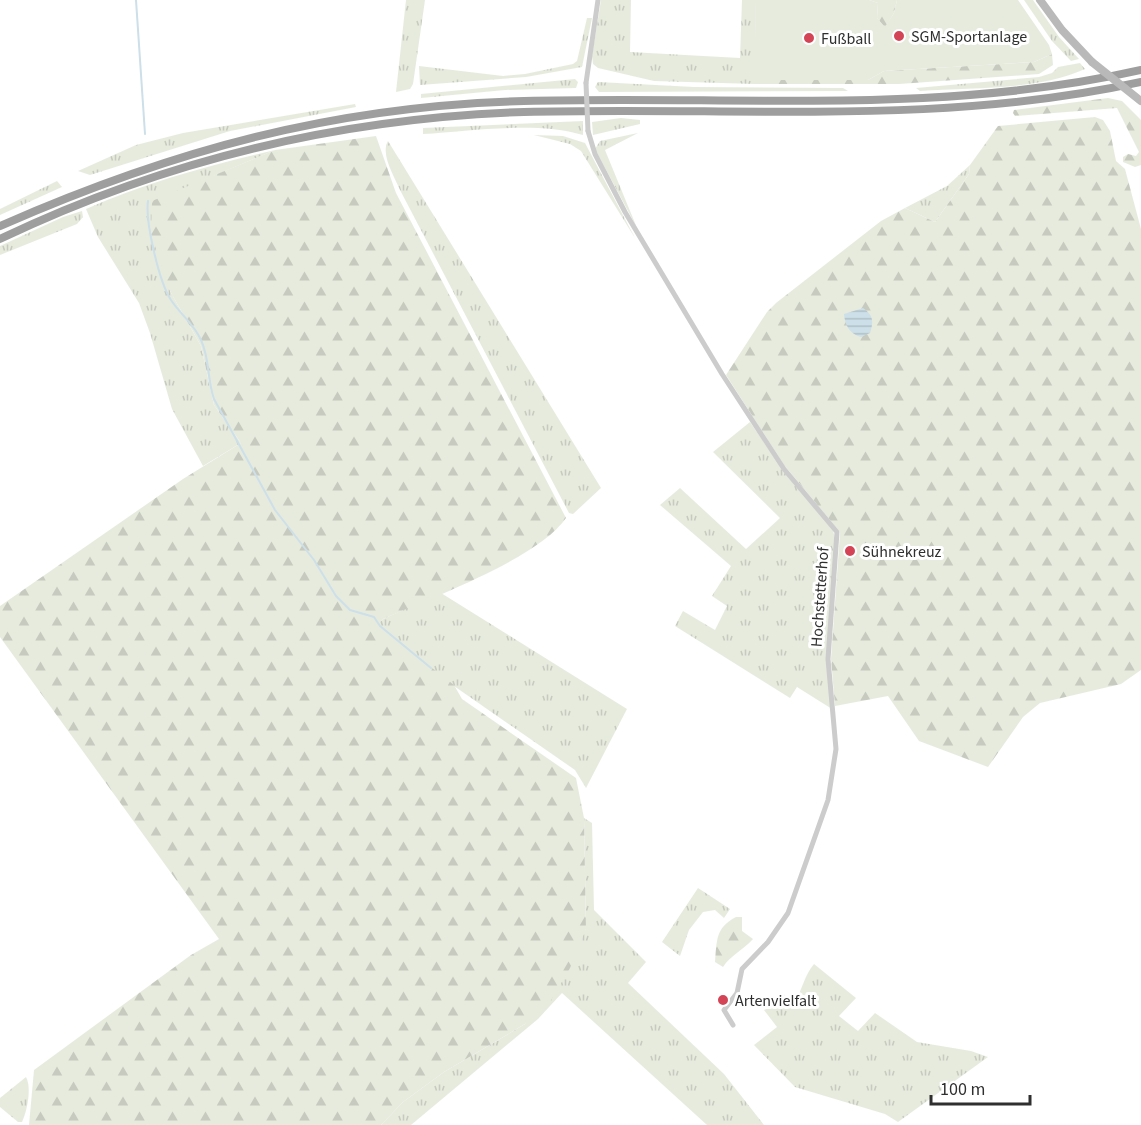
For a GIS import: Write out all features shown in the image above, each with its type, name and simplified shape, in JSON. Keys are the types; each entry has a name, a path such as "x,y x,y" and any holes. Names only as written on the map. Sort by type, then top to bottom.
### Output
{"highway":[{"path":"0,226 89,187 166,160 262,134 404,110 523,101 900,99 991,94 1061,85 1141,70"},
{"path":"0,239 70,207 171,170 278,141 442,117 605,111 877,112 993,106 1094,92 1141,82"}],"main road":[{"path":"1040,0 1074,45 1141,101"}],"street":[{"name":"Hochstetterhof","path":"598,0 586,83 589,139 625,212 722,374 784,469 837,532 828,659 836,727 832,783 821,823 788,913 768,942 742,969 737,993 724,1010 733,1025"}],"green space":[{"path":"406,0 425,0 413,84 410,89 396,92"},
{"path":"601,0 631,0 630,52 740,58 742,0 756,0 755,84 654,81 598,68 593,64 592,56"},
{"name":"SGM-Sportanlage","path":"756,0 869,0 878,3 877,18 885,27 894,13 897,0 1018,0 1049,45 1052,54 1034,62 884,71 868,80 754,80"},
{"path":"869,0 897,0 894,13 885,28 877,18 878,3"},
{"path":"1024,0 1033,0 1059,37 1079,59 1071,61 1052,41"},
{"path":"587,18 592,18 582,67 526,77 420,85 419,66 503,76 573,64 577,61"},
{"path":"1052,54 1053,65 1039,74 899,84 755,84 754,80 868,80 884,71 1034,62"},
{"path":"1080,63 1085,69 1066,76 1025,85 920,91 916,88 1039,77 1052,73 1058,67"},
{"path":"575,79 578,82 576,88 505,90 421,98 421,94"},
{"path":"598,82 694,87 843,88 848,91 599,92 595,87"},
{"path":"1108,98 1122,101 1141,120 1141,165 1135,167 1123,162 1123,157 1128,154 1136,156 1139,152 1117,108 1015,116 1013,113 1014,110"},
{"path":"355,104 356,107 230,131 90,175 78,171 136,145 183,133"},
{"path":"1095,117 1103,120 1110,131 1116,161 1125,169 1141,229 1141,670 1121,684 1040,703 1023,717 988,767 919,741 888,696 835,706 831,659 840,532 784,465 726,375 767,312 776,303 881,221 905,208 935,222 969,174 970,165 998,126"},
{"path":"621,118 640,120 640,124 593,135 592,122"},
{"path":"583,121 583,135 565,131 525,128 423,134 423,128"},
{"path":"638,133 605,150 637,228 595,149 600,141"},
{"path":"534,135 563,136 585,143 635,238 581,151 570,144"},
{"path":"376,136 396,193 566,518 552,533 508,562 454,589 383,619 377,625 454,685 462,699 576,778 584,818 586,929 570,968 550,1002 525,1024 444,1072 403,1102 381,1125 29,1125 34,1070 191,955 219,939 0,637 0,606 183,479 241,443 214,405 201,346 170,291 151,234 152,201 275,150"},
{"path":"388,141 601,488 573,514 569,513 400,190 387,159"},
{"path":"275,150 152,202 170,291 201,346 214,405 241,443 203,466 172,409 139,303 98,237 86,209 132,190 179,175"},
{"path":"970,165 969,174 935,222 905,208 947,186"},
{"path":"57,181 62,187 0,215 0,209"},
{"path":"82,211 83,217 77,224 0,255 0,246 63,217"},
{"path":"750,422 782,468 833,529 835,540 827,662 832,709 797,687 790,698 675,626 683,611 715,630 727,606 712,596 731,566 660,505 680,488 746,549 780,518 713,452"},
{"path":"441,593 627,709 586,788 575,770 454,686 376,625 383,619"},
{"path":"584,818 592,823 594,910 646,962 628,983 724,1074 764,1125 707,1125 562,993 538,1019 411,1125 381,1125 403,1102 444,1072 525,1024 586,929"},
{"path":"698,888 730,909 724,918 715,910 703,912 689,930 680,956 662,942"},
{"path":"736,917 742,917 742,931 753,939 723,967 715,962 718,936 724,926"},
{"path":"814,964 856,998 839,1016 858,1031 875,1013 917,1042 971,1051 988,1057 898,1122 885,1114 795,1087 754,1045 777,1027 764,1010 771,1007 783,994 795,1001"},
{"path":"26,1077 29,1087 27,1106 22,1122 18,1122 0,1107 0,1098"}],"shaded area":[{"path":"863,308 871,316 872,325 870,333 861,337 849,329 844,314"}],"waterway":[{"path":"136,0 145,134"},
{"path":"148,201 151,236 166,291 201,340 214,399 275,510 314,560 336,596 350,610 374,617 380,626 431,668"}],"place":[{"name":"SGM-Sportanlage","path":"899,36"},
{"name":"Fußball","path":"809,38"},
{"name":"Sühnekreuz","path":"850,551"},
{"name":"Artenvielfalt","path":"723,1000"}]}
